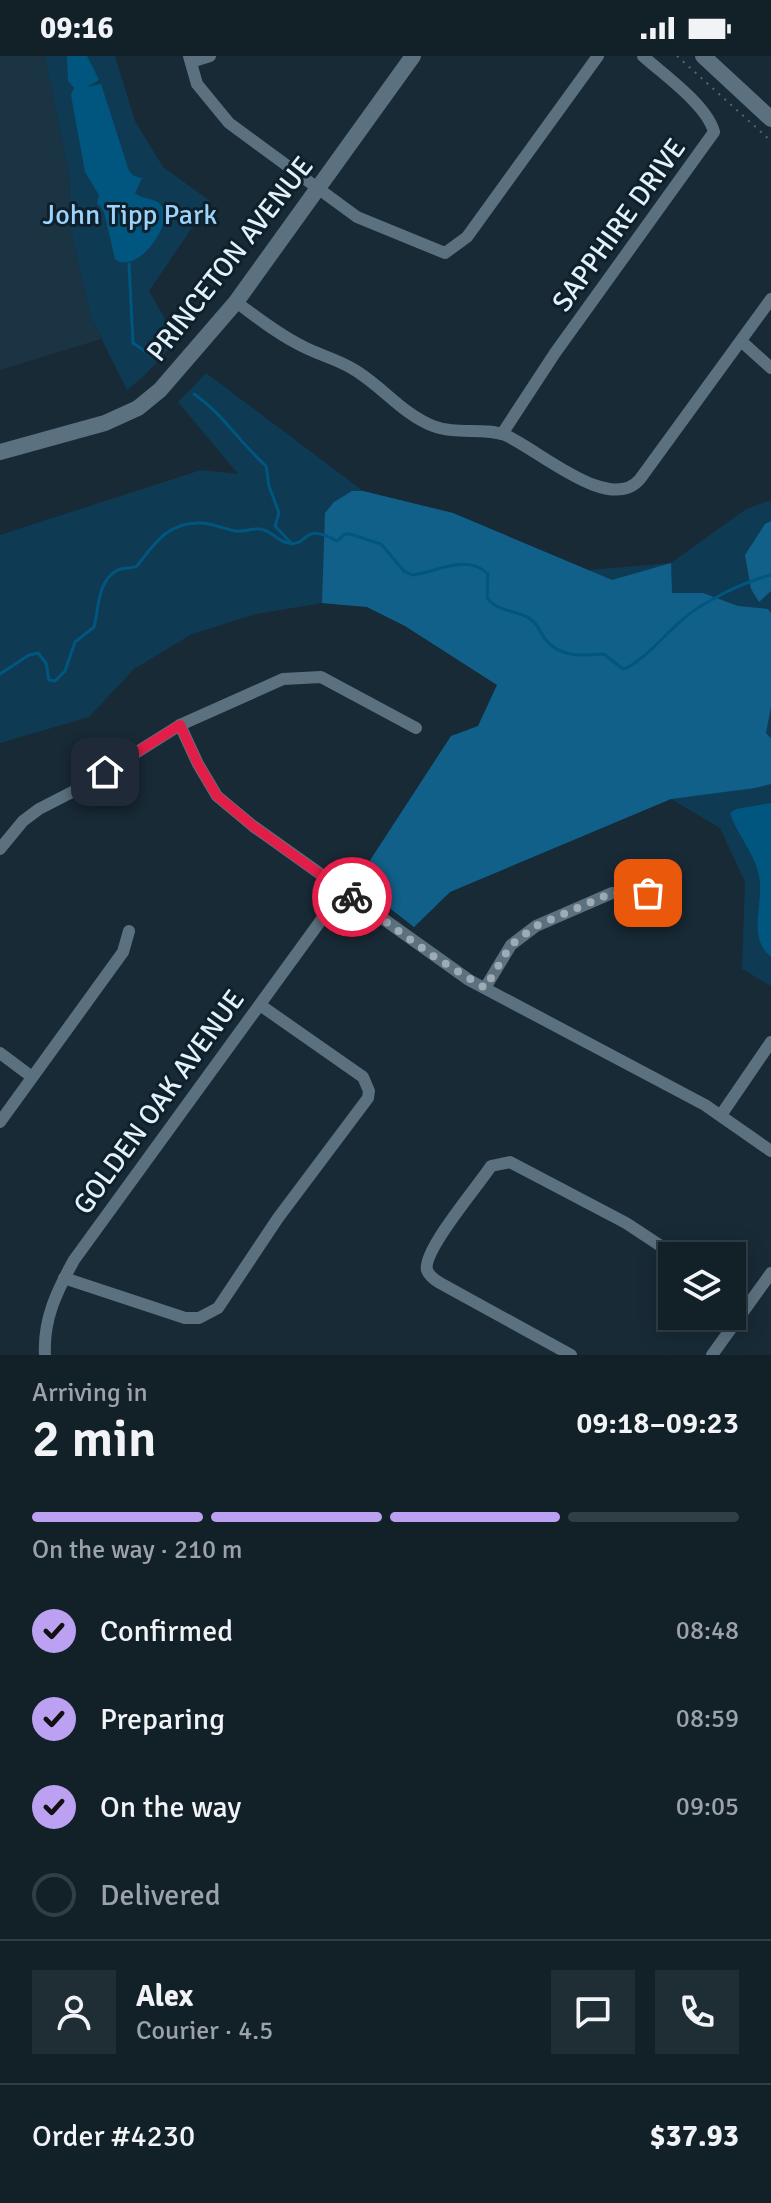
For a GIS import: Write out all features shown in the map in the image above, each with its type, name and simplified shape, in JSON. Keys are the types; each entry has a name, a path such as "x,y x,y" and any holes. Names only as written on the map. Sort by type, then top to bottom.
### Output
{"street":[{"path":"210,56 190,59 197,84 229,123 357,217 445,253 467,237 598,56"},
{"name":"PRINCETON AVENUE","path":"0,452 105,423 138,408 160,390 236,302 413,56"},
{"name":"SAPPHIRE DRIVE","path":"502,434 555,353 714,132 701,109 643,56"},
{"path":"703,56 771,119"},
{"path":"236,302 284,336 355,370 429,425 450,431 502,434 583,481 604,489 623,491 640,479 771,299"},
{"path":"741,341 771,368"},
{"path":"0,849 23,821 39,809 80,788 180,725 268,683 321,677 416,728"},
{"path":"180,725 217,796 253,826 433,956 485,988 721,1115 771,1151"},
{"name":"GOLDEN OAK AVENUE","path":"45,1355 49,1317 56,1292 74,1260 343,890"},
{"path":"485,988 511,945 536,926 612,893 648,893"},
{"path":"0,1122 123,952 129,931"},
{"path":"64,1278 185,1318 199,1318 218,1308 278,1218 368,1098 369,1091 363,1077 260,1005"},
{"path":"721,1115 771,1042"},
{"path":"0,1053 32,1077"},
{"path":"571,1355 440,1283 428,1272 426,1267 431,1250 491,1166 510,1162 626,1223 658,1244"},
{"path":"712,1355 771,1273"}],"path":[{"path":"677,56 771,141"}],"shaded area":[{"path":"0,56 45,56 69,173 71,231 91,318 101,339 0,370"},
{"path":"67,56 87,56 99,80 87,87 101,84 129,171 142,178 135,193 157,202 163,208 163,226 157,237 142,255 132,261 115,259 104,212 97,203 99,195 85,172 71,95 74,88 68,81"},
{"path":"352,491 453,513 612,580 671,563 672,593 703,593 738,606 768,609 771,613 771,707 766,733 771,738 771,784 671,799 450,892 414,927 356,882 451,736 478,726 497,685 405,626 367,607 322,603 325,513 334,502"},
{"path":"771,521 771,591 759,602 751,589 745,555 765,524"},
{"path":"771,803 771,957 764,949 758,932 759,874 730,813 736,809"}],"green space":[{"name":"John Tipp Park","path":"45,56 115,56 135,121 163,167 210,201 149,291 177,340 127,390 91,318 71,231 69,173"},
{"path":"206,373 363,491 453,513 588,570 671,563 746,509 771,500 771,986 742,969 745,882 720,828 671,799 450,892 414,927 356,882 451,736 478,726 497,685 405,626 367,607 322,603 256,614 192,634 134,669 89,717 0,743 0,535 201,470 238,474 178,402"}],"waterway":[{"path":"129,264 133,343 152,356"},
{"path":"194,394 214,410 266,466 269,486 279,513 275,526 292,544"},
{"path":"0,674 29,655 38,653 46,663 49,680 55,681 65,671 75,642 94,627 102,588 111,575 120,569 137,566 170,530 189,524 204,523 236,531 260,529 288,543 300,542 317,533 337,541 350,534 381,544 404,571 412,575 461,564 480,568 488,574 487,597 490,601 532,620 545,639 558,650 572,654 604,654 623,669 645,655 699,607 736,587 771,575"}],"way so far":[{"path":"352,897 433,956 485,988 511,945 536,926 612,893 648,893"}],"route":[{"path":"105,772 180,725 217,796 253,826 352,897"}]}
